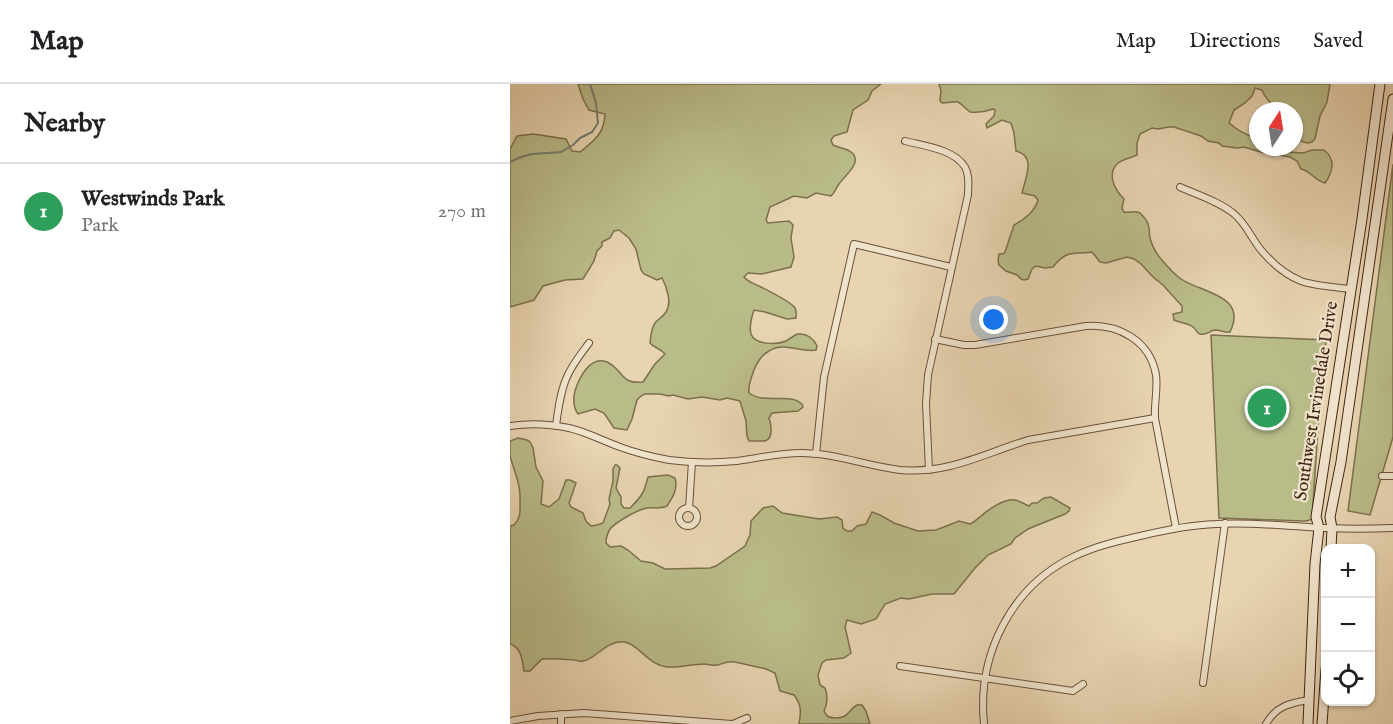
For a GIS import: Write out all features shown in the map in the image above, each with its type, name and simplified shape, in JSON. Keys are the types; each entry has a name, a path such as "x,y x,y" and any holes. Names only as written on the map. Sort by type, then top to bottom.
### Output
{"main road":[{"name":"Southwest Irvinedale Drive","path":"1308,724 1315,564 1319,528 1316,517 1380,84"},
{"name":"Southwest Irvinedale Drive","path":"1331,544 1330,517 1341,462 1393,99"},
{"path":"1372,140 1387,142"},
{"path":"1322,724 1323,706"}],"street":[{"path":"905,141 950,154 965,168 968,176 968,195 928,375 926,396 929,470"},
{"path":"1180,187 1219,204 1243,222 1261,249 1292,277 1309,283 1350,290"},
{"path":"816,454 824,376 854,244 951,267"},
{"path":"935,339 975,345 1098,325 1118,329 1136,340 1153,364 1156,375 1155,418 1176,528"},
{"path":"556,426 561,393 566,380 589,343"},
{"path":"510,426 537,424 556,426 586,433 641,454 692,462 718,462 785,453 816,454 899,470 929,470 967,462 1028,440 1155,418"},
{"path":"689,508 692,462"},
{"path":"1382,476 1393,476"},
{"path":"984,724 982,696 984,679 989,658 1002,627 1022,597 1047,573 1092,548 1176,528 1226,523 1319,528 1393,528"},
{"path":"1203,683 1226,523"},
{"path":"900,666 1073,691 1083,684"},
{"path":"1266,724 1284,705 1309,700"},
{"path":"561,714 561,724"},
{"path":"510,721 561,714 607,714 667,722 733,724 747,718"}],"green space":[{"path":"578,84 881,84 872,91 868,100 853,110 847,132 834,136 831,140 833,145 851,152 855,160 852,169 831,196 816,193 807,198 794,196 770,207 766,220 768,223 789,221 793,225 791,238 794,257 791,267 762,274 748,273 744,277 789,303 796,312 796,318 787,319 754,310 750,328 753,338 761,342 777,343 804,334 810,337 817,346 816,350 775,348 764,355 757,364 750,382 749,393 762,398 791,399 802,404 803,407 798,411 772,413 769,418 771,434 765,441 749,441 740,401 727,398 720,400 702,397 688,399 673,395 645,394 637,400 627,430 614,428 604,413 595,409 578,414 574,403 575,391 582,374 590,365 595,362 607,362 626,379 643,382 665,354 650,343 654,325 668,308 666,286 662,278 657,280 644,274 636,249 629,238 619,230 614,231 610,238 602,242 602,246 597,251 583,279 565,280 543,286 534,300 510,307 510,149 517,136 533,134 566,139 572,151 580,152 594,140 601,132 605,114 589,110"},
{"path":"939,84 1330,84 1327,102 1312,142 1303,142 1303,102 1270,102 1262,90 1255,88 1252,96 1234,110 1229,123 1249,135 1249,148 1222,146 1174,127 1152,128 1140,134 1137,155 1122,160 1114,167 1113,182 1124,199 1122,208 1124,212 1138,212 1145,218 1153,247 1159,257 1181,279 1220,297 1233,310 1234,320 1230,332 1215,330 1204,334 1174,320 1173,314 1182,312 1182,306 1134,259 1127,257 1106,263 1100,262 1092,252 1071,254 1062,257 1053,267 1036,266 1032,269 1028,279 1024,280 999,265 999,254 1005,252 1014,225 1029,215 1038,200 1035,196 1022,193 1028,163 1022,154 1016,151 1011,123 1002,120 987,128 986,124 994,116 995,110 970,112 958,102 942,103 940,101"},
{"path":"1312,150 1324,150 1332,161 1330,174 1325,183 1301,169 1297,161 1284,156 1303,156 1303,153"},
{"path":"1393,164 1393,437 1370,515 1348,511"},
{"path":"1211,335 1326,340 1312,519 1302,521 1219,518"},
{"path":"518,438 530,442 533,448 536,467 543,481 541,504 549,507 559,499 566,480 570,480 576,483 569,503 571,507 583,513 591,526 603,523 610,504 615,465 620,468 616,488 624,508 630,508 640,497 648,477 668,475 675,478 673,496 667,506 646,508 630,515 610,529 606,540 610,547 621,546 641,561 653,563 665,569 716,566 745,546 750,535 751,521 763,508 773,506 782,513 819,519 837,517 842,520 843,528 847,531 866,524 872,512 918,531 936,530 959,521 970,524 993,507 1011,500 1017,500 1029,506 1051,497 1070,508 1065,514 1028,529 1015,538 1011,544 988,555 954,594 901,598 885,604 876,619 861,624 847,620 845,627 851,653 844,658 826,660 822,663 818,675 820,685 825,688 827,694 824,711 827,716 840,718 857,705 862,705 870,724 799,724 800,706 794,695 780,691 775,673 735,662 667,667 654,663 634,646 618,642 587,660 542,659 530,671 524,671 519,651 510,644 510,526 514,525 519,517 520,490 510,456 510,441"}],"waterway":[{"path":"510,162 532,154 561,152 592,132 598,123 596,103 590,84"}],"place":[{"name":"Westwinds Park","path":"1267,408"}]}
